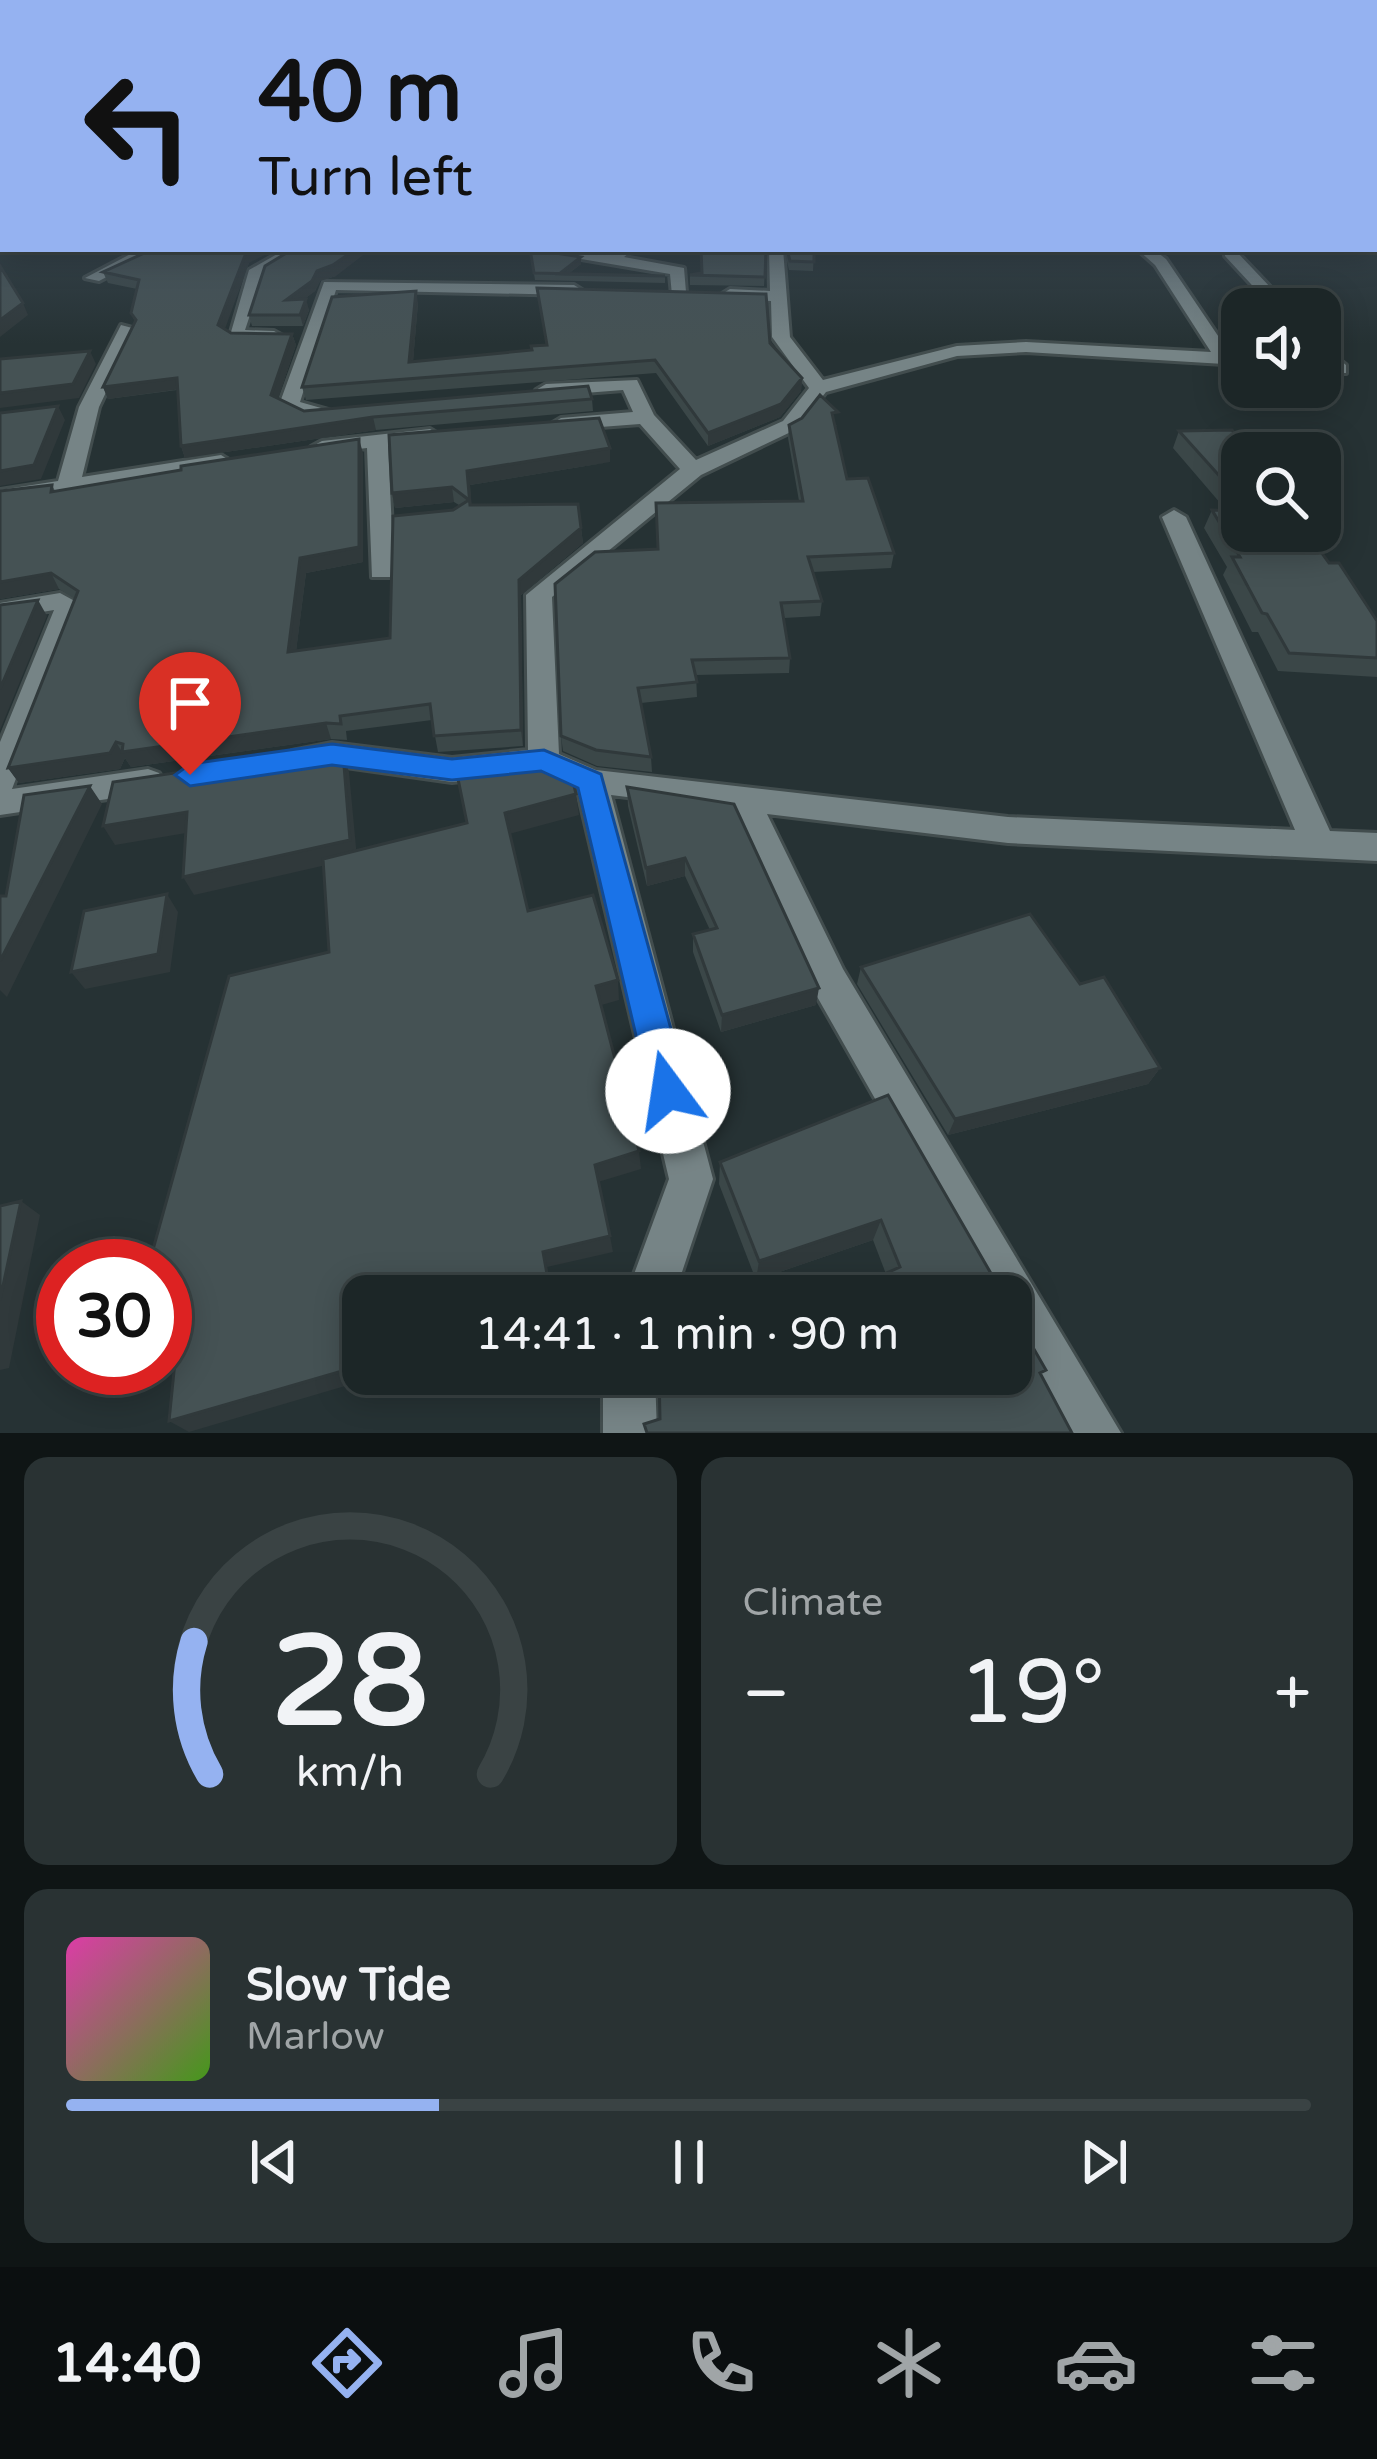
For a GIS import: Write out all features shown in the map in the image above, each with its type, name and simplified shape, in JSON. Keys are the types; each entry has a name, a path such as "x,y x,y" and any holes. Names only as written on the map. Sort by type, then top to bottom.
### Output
{"street":[{"path":"93,278 146,252"},
{"path":"291,252 256,270 235,334 316,336"},
{"path":"553,252 678,271 698,293"},
{"path":"610,259 622,252"},
{"path":"776,252 781,337 819,388"},
{"path":"1148,252 1221,339"},
{"path":"1230,253 1262,288"},
{"path":"354,409 309,413 290,404 330,285 588,290"},
{"path":"655,292 778,296"},
{"path":"69,483 78,409 127,329"},
{"path":"544,760 538,595 693,470 790,425 819,388 914,358 956,351 1026,347 1221,358"},
{"path":"535,391 630,384 645,417 693,470"},
{"path":"533,427 645,417"},
{"path":"306,450 444,434"},
{"path":"377,440 389,520 381,572"},
{"path":"0,497 235,460"},
{"path":"1174,517 1318,843"},
{"path":"0,611 69,604 0,781"},
{"path":"261,765 332,754 452,770 544,760 591,781 1008,830 1377,847"},
{"path":"0,803 190,775"},
{"path":"591,781 691,1179 657,1275"},
{"path":"742,797 829,981 1094,1433"},
{"path":"629,1395 630,1433"}],"building":[{"path":"146,252 248,252 218,325 231,333 292,334 271,395 304,411 588,386 592,399 373,417 181,446 177,378 103,387 136,320 131,313 139,280 103,272"},
{"path":"288,252 352,252 317,271 312,281 286,300 306,299 300,315 249,315 265,266"},
{"path":"530,252 581,257 560,274 534,273"},
{"path":"701,252 766,252 765,277 690,275 702,273"},
{"path":"788,252 814,252 814,262 790,261"},
{"path":"0,266 23,303 0,320"},
{"path":"537,288 766,294 770,343 802,378 781,404 708,433 655,360 302,387 332,297 416,291 409,362 547,345"},
{"path":"90,351 73,384 0,393 0,359"},
{"path":"820,395 838,412 832,413 847,479 868,478 894,553 808,557 822,601 781,603 790,658 692,660 697,682 638,688 651,757 596,750 561,736 555,584 595,552 658,549 656,503 803,501 789,425 802,418"},
{"path":"58,406 34,465 0,471 0,413"},
{"path":"599,418 610,448 467,471 470,505 578,504 581,528 519,580 521,730 434,736 430,704 340,716 341,724 122,752 123,744 116,742 110,753 8,768 78,591 51,573 0,582 0,491 52,485 51,492 359,439 359,547 300,558 288,652 390,638 393,516 453,510 469,500 452,487 392,493 389,435"},
{"path":"1232,430 1221,432 1221,478 1179,431"},
{"path":"1237,552 1321,552 1329,563 1339,563 1377,621 1377,658 1289,653 1232,557 1240,557"},
{"path":"38,600 0,689 0,605"},
{"path":"325,751 343,753 350,840 183,877 187,812 103,826 113,782"},
{"path":"537,755 570,770 576,794 505,813 528,911 593,895 618,980 596,986 639,1151 595,1165 610,1236 543,1252 547,1275 342,1275 342,1371 169,1421 172,1395 192,1395 192,1239 156,1239 229,976 329,952 323,859 467,823 455,764"},
{"path":"90,786 0,961 0,896 6,896 24,795"},
{"path":"627,787 734,804 819,988 722,1015 693,934 717,928 685,858 646,868"},
{"path":"167,894 158,954 71,972 84,911"},
{"path":"1030,914 1080,984 1104,977 1160,1068 955,1119 861,967"},
{"path":"888,1095 992,1275 882,1275 900,1267 881,1220 759,1261 720,1162"},
{"path":"21,1201 0,1300 0,1206"},
{"path":"1032,1346 1046,1370 1040,1373 1072,1433 647,1433 644,1424 660,1419 659,1395 1032,1395"}],"route":[{"path":"190,775 332,754 452,770 544,760 591,781 668,1091"}]}
